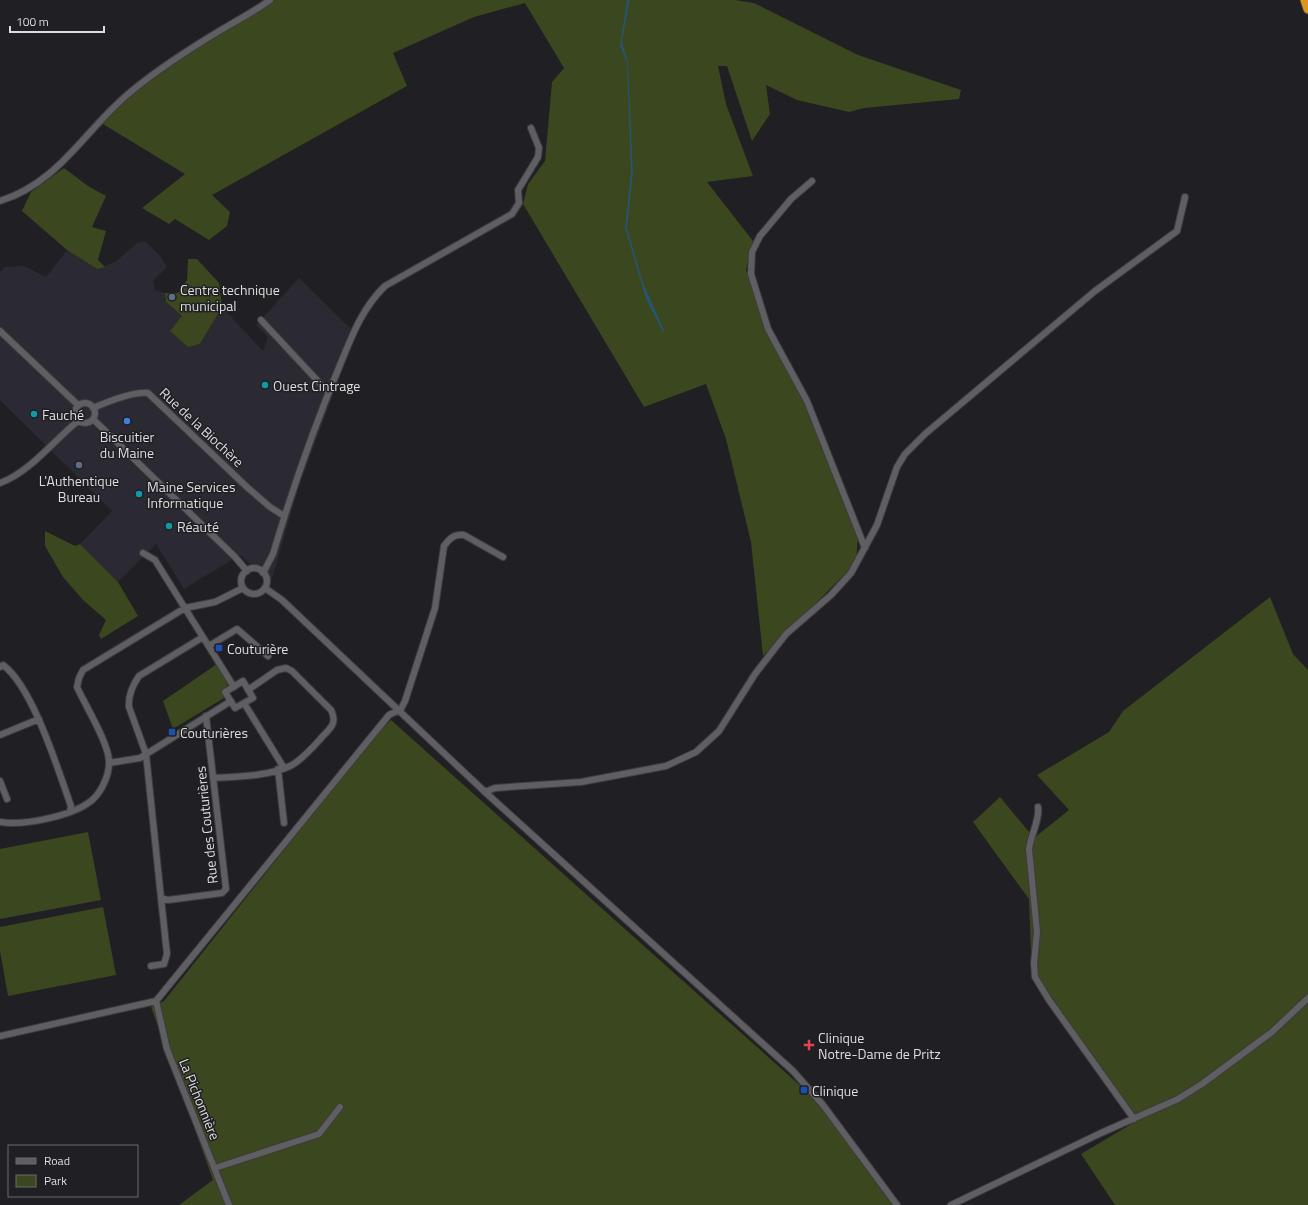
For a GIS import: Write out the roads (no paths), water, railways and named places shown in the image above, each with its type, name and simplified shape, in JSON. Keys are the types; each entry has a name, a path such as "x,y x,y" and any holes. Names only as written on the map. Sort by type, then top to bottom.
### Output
{"highway":[{"path":"1305,0 1308,9"}],"street":[{"path":"0,202 30,189 59,167 110,109 134,89 183,54 270,0"},
{"path":"263,573 273,554 301,464 328,392 361,316 374,296 385,286 512,214 519,203 518,190 538,157 539,148 531,128"},
{"path":"812,181 791,199 760,236 752,252 751,274 768,329 807,401 865,548"},
{"path":"485,792 495,788 581,782 643,771 666,766 696,752 720,731 755,674 786,634 851,574 876,525 897,467 905,454 925,434 1095,291 1177,231 1185,197"},
{"path":"261,320 328,392"},
{"path":"0,331 78,405 88,404 93,408 93,419 235,557 247,571"},
{"name":"Rue de la Biochère","path":"93,408 137,393 148,393 248,488 270,507 284,516"},
{"path":"78,405 74,413 78,421 86,424 93,419"},
{"path":"0,483 16,475 27,467 78,421"},
{"path":"0,1036 156,1001 389,715 404,705 435,608 444,546 449,538 457,534 464,535 502,557"},
{"path":"143,553 155,560 234,686"},
{"path":"257,569 263,573 266,580 265,588 254,594 249,593 243,588 242,576 247,571 257,569"},
{"path":"0,822 32,821 61,815 91,801 101,789 109,763 106,749 77,687 83,670 185,608 215,602 243,588"},
{"path":"265,588 282,600 485,792 793,1071 823,1105 897,1205"},
{"path":"209,646 237,629 268,656"},
{"path":"151,966 164,964 167,954 146,754 128,707 128,699 132,686 139,676 203,637"},
{"path":"0,667 3,665 12,671 39,720 71,806 70,811"},
{"path":"213,778 281,769 293,764 306,754 333,726 334,717 331,710 292,671 286,668 277,670 248,690"},
{"path":"243,681 248,690 253,698 235,708 225,692 243,681"},
{"path":"109,763 129,760 146,754 231,701"},
{"path":"244,703 281,769 284,824"},
{"name":"Rue des Couturières","path":"161,898 168,900 222,893 226,889 206,716"},
{"path":"0,735 39,720"},
{"path":"0,781 7,799"},
{"path":"1038,807 1039,814 1030,836 1028,854 1037,924 1034,963 1035,977 1045,994 1134,1119"},
{"path":"951,1205 1178,1099 1202,1084 1272,1032 1308,998"},
{"name":"La Pichonnière","path":"156,1001 167,1049 229,1205"},
{"path":"214,1168 319,1134 340,1107"}],"water":[{"path":"627,0 630,0 622,42 628,63 633,173 627,228 643,283 664,330 663,332 646,299 625,228 631,173 627,63 620,46"}],"place":[{"name":"Centre technique municipal","path":"172,297"},
{"name":"Ouest Cintrage","path":"265,385"},
{"name":"Fauché","path":"34,414"},
{"name":"Biscuitier du Maine","path":"127,421"},
{"name":"L'Authentique Bureau","path":"79,465"},
{"name":"Maine Services Informatique","path":"139,494"},
{"name":"Réauté","path":"169,526"},
{"name":"Couturière","path":"219,648"},
{"name":"Couturières","path":"172,732"},
{"name":"Clinique Notre-Dame de Pritz","path":"809,1045"},
{"name":"Clinique","path":"804,1090"}]}
